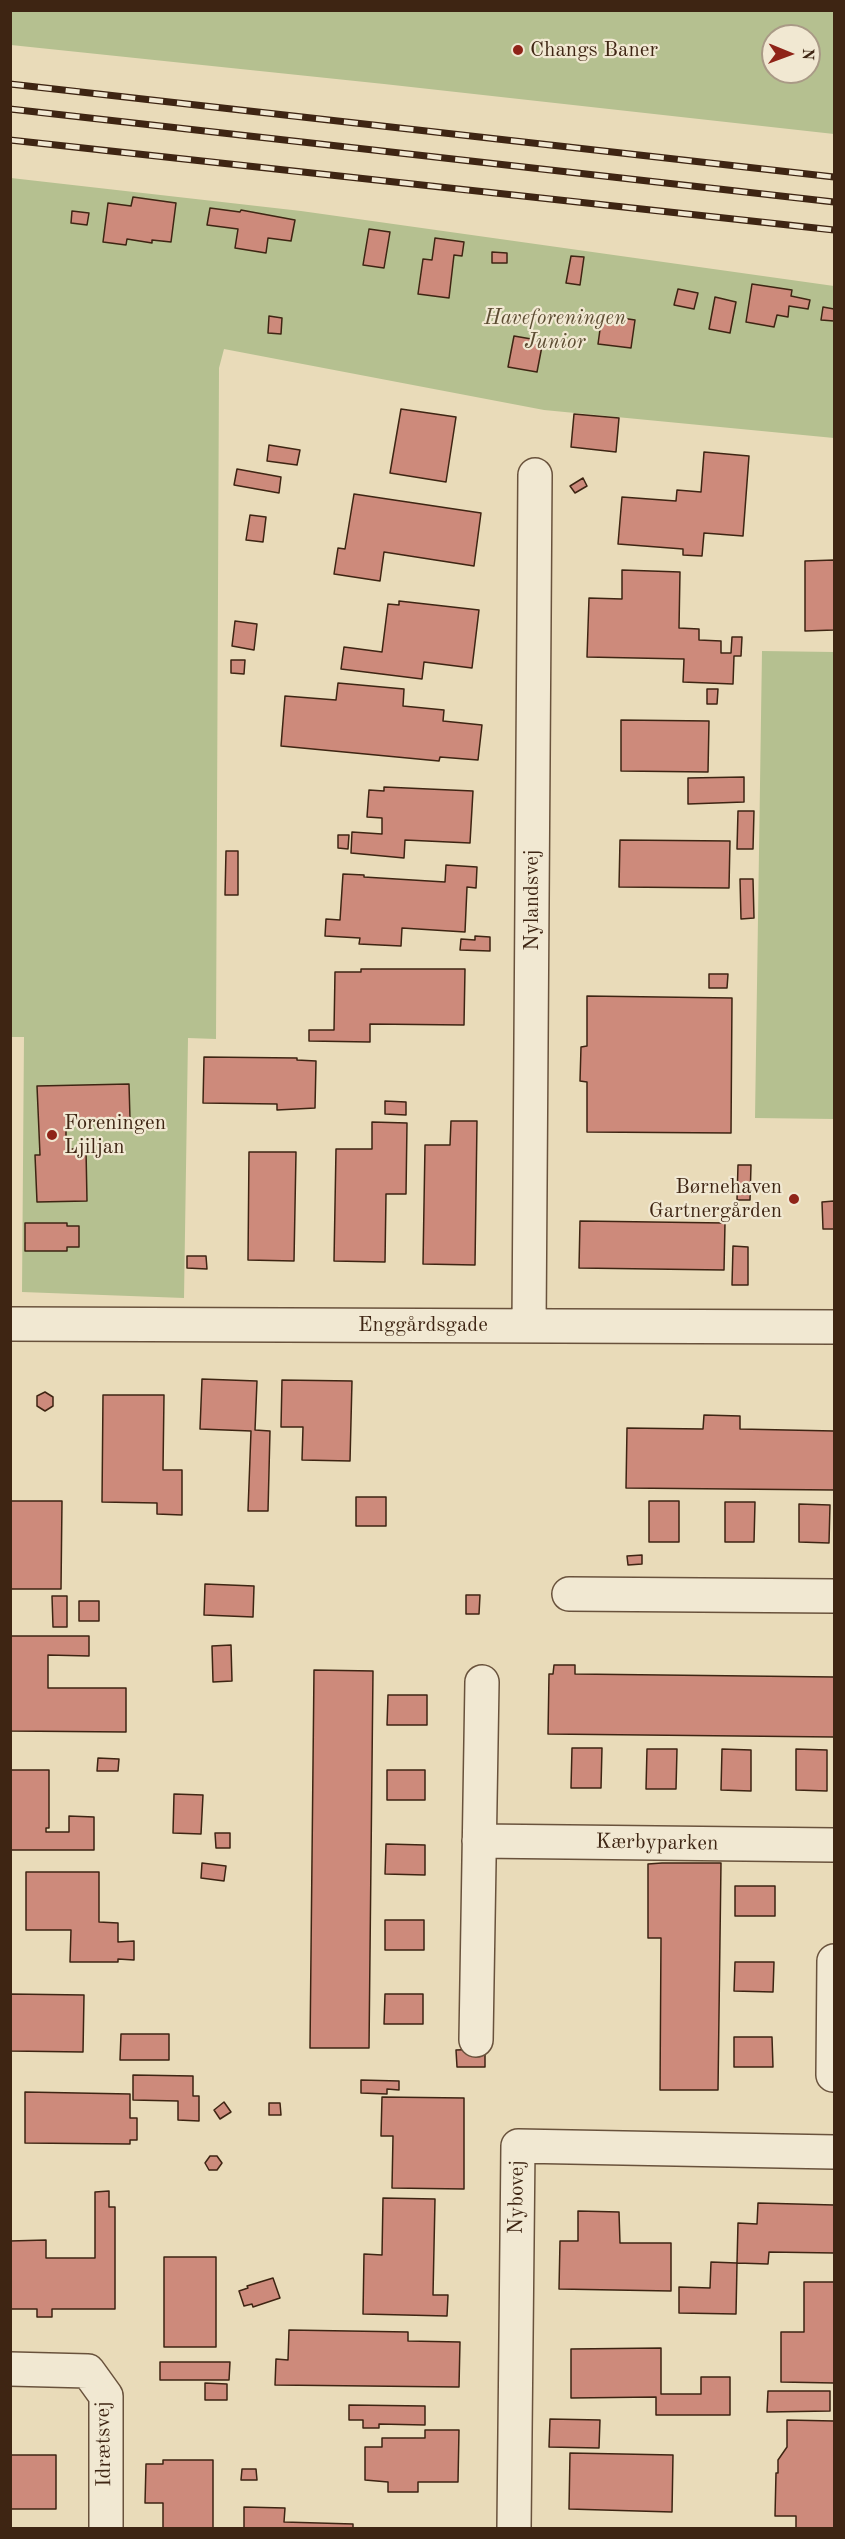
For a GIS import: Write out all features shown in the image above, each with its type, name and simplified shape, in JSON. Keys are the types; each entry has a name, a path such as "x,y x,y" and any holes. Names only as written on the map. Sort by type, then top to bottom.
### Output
{"street":[{"name":"Nylandsvej","path":"529,1325 535,475"},
{"name":"Enggårdsgade","path":"10,1324 834,1327"},
{"path":"569,1594 834,1596"},
{"path":"476,2040 482,1682"},
{"name":"Kærbyparken","path":"479,1841 834,1845"},
{"path":"833,2075 834,1961"},
{"name":"Nybovej","path":"514,2529 518,2145 834,2152"},
{"name":"Idrætsvej","path":"10,2369 88,2371 106,2396 106,2529"}],"green space":[{"name":"Changs Baner","path":"11,10 834,11 834,134 11,45"},
{"name":"Haveforeningen Junior","path":"11,178 301,211 834,286 834,438 544,410 224,349 219,368 216,1039 188,1038 184,1298 22,1292 24,1037 11,1037"},
{"path":"762,651 834,652 834,1119 755,1118"}],"building":[{"path":"133,197 176,203 171,242 152,240 152,243 127,239 126,245 103,242 108,203 131,206"},
{"path":"210,208 240,212 241,210 295,220 291,241 268,238 266,253 235,248 238,229 207,225"},
{"path":"72,211 89,213 87,225 71,223"},
{"path":"369,229 390,232 384,268 363,265"},
{"path":"435,238 464,242 462,256 454,255 449,298 418,294 423,259 432,260"},
{"path":"492,252 507,253 507,263 492,263"},
{"path":"571,256 584,257 580,285 566,283"},
{"path":"752,284 792,290 791,296 810,300 808,309 789,306 788,317 777,315 774,327 746,322"},
{"path":"678,289 698,293 694,309 674,305"},
{"path":"715,297 736,302 730,333 709,329"},
{"path":"823,307 834,309 834,321 821,320"},
{"path":"602,315 635,320 631,348 598,344"},
{"path":"269,316 282,318 281,334 268,333"},
{"path":"514,336 543,341 537,372 508,367"},
{"path":"401,409 456,417 446,482 390,473"},
{"path":"574,414 619,418 616,452 571,447"},
{"path":"269,445 300,450 297,465 267,461"},
{"path":"704,452 749,456 743,536 704,533 702,556 683,555 683,549 618,544 622,497 676,501 677,490 701,492"},
{"path":"237,469 281,477 279,493 234,485"},
{"path":"583,478 587,486 575,493 570,486"},
{"path":"354,494 481,513 474,566 384,552 380,581 334,574 338,548 345,549"},
{"path":"250,515 266,517 263,542 246,540"},
{"path":"834,560 834,630 805,631 805,561"},
{"path":"622,570 680,572 679,628 699,629 699,640 721,641 721,653 731,653 732,637 742,637 741,656 734,656 733,684 683,682 684,659 587,657 589,598 622,599"},
{"path":"399,601 479,610 472,668 424,662 422,679 341,669 344,647 382,652 388,604 399,605"},
{"path":"235,621 257,624 254,650 232,646"},
{"path":"231,660 245,660 244,674 231,673"},
{"path":"338,683 404,689 403,706 444,710 443,721 482,725 478,760 440,757 439,761 281,746 285,696 336,700"},
{"path":"707,689 718,689 717,704 707,704"},
{"path":"621,720 709,721 708,772 621,771"},
{"path":"744,777 744,802 688,804 688,778"},
{"path":"384,787 473,791 470,843 405,840 404,858 351,853 352,832 382,834 382,818 367,817 369,790 384,791"},
{"path":"738,811 754,811 753,849 737,849"},
{"path":"338,835 349,835 348,849 338,848"},
{"path":"620,840 730,841 729,888 619,887"},
{"path":"226,851 238,851 238,895 225,895"},
{"path":"446,865 477,867 476,888 467,887 465,932 402,928 401,946 359,944 360,938 325,936 326,919 340,920 343,874 445,882"},
{"path":"740,879 753,879 754,918 741,919"},
{"path":"475,936 490,937 490,951 460,950 461,939 475,940"},
{"path":"361,969 465,969 464,1025 370,1024 370,1042 309,1041 309,1030 334,1030 335,972 361,972"},
{"path":"709,974 728,974 727,988 709,988"},
{"path":"587,996 732,998 731,1133 587,1132 587,1082 580,1081 581,1047 587,1046"},
{"path":"204,1057 297,1058 297,1060 316,1061 315,1108 277,1110 277,1104 203,1103"},
{"name":"Foreningen Ljiljan","path":"129,1084 130,1119 66,1120 66,1149 86,1149 87,1201 37,1202 35,1155 40,1155 37,1086"},
{"path":"385,1101 406,1102 406,1115 385,1114"},
{"path":"451,1121 477,1121 475,1265 423,1264 425,1145 450,1145"},
{"path":"372,1122 407,1123 406,1194 386,1194 385,1262 334,1261 336,1149 372,1149"},
{"path":"249,1152 296,1152 294,1261 248,1260"},
{"path":"738,1165 751,1165 750,1200 737,1200"},
{"path":"834,1201 834,1229 823,1229 822,1202"},
{"path":"580,1221 725,1223 724,1270 579,1268"},
{"path":"25,1223 67,1223 67,1226 79,1226 79,1247 67,1247 67,1251 25,1251"},
{"path":"733,1246 748,1247 748,1285 732,1285"},
{"path":"187,1256 206,1256 207,1269 187,1268"},
{"path":"202,1379 257,1381 255,1430 270,1431 268,1511 248,1511 251,1431 200,1429"},
{"path":"282,1380 352,1381 350,1461 302,1460 303,1427 281,1427"},
{"path":"45,1392 53,1397 53,1406 45,1411 37,1406 37,1396"},
{"path":"103,1395 164,1395 163,1470 182,1470 182,1515 157,1514 157,1503 102,1502"},
{"path":"704,1415 740,1416 740,1429 834,1431 834,1490 626,1488 627,1428 703,1429"},
{"path":"356,1497 386,1497 386,1526 356,1526"},
{"path":"10,1501 62,1501 61,1589 10,1589"},
{"path":"649,1501 679,1501 679,1542 649,1542"},
{"path":"725,1502 755,1502 754,1542 725,1542"},
{"path":"799,1504 830,1505 829,1543 799,1542"},
{"path":"642,1555 642,1564 628,1565 627,1556"},
{"path":"205,1584 254,1586 253,1617 204,1615"},
{"path":"466,1595 480,1595 479,1614 466,1614"},
{"path":"52,1596 67,1596 67,1627 53,1627"},
{"path":"79,1601 99,1601 99,1621 79,1621"},
{"path":"10,1636 89,1636 89,1656 48,1655 48,1688 126,1688 126,1732 10,1731"},
{"path":"231,1645 232,1681 213,1682 212,1646"},
{"path":"554,1665 575,1665 575,1674 834,1677 834,1737 548,1734 549,1674 553,1674"},
{"path":"314,1670 373,1671 369,2048 310,2048"},
{"path":"388,1695 427,1695 427,1725 387,1725"},
{"path":"572,1748 602,1748 601,1788 571,1788"},
{"path":"647,1749 677,1749 676,1789 646,1789"},
{"path":"722,1749 751,1750 751,1791 721,1790"},
{"path":"796,1749 827,1750 827,1791 796,1790"},
{"path":"98,1758 119,1759 118,1771 97,1771"},
{"path":"10,1770 49,1770 49,1828 46,1828 46,1832 69,1832 69,1816 94,1817 94,1850 10,1850"},
{"path":"387,1770 425,1770 425,1800 387,1800"},
{"path":"174,1794 203,1795 201,1834 173,1833"},
{"path":"215,1833 230,1833 230,1848 216,1848"},
{"path":"386,1844 425,1845 425,1875 385,1874"},
{"path":"202,1863 226,1866 224,1881 201,1878"},
{"path":"721,1863 718,2090 660,2090 661,1938 648,1938 648,1864"},
{"path":"26,1872 99,1872 99,1922 118,1923 118,1942 134,1941 134,1960 70,1962 71,1930 26,1930"},
{"path":"735,1886 775,1886 775,1916 735,1916"},
{"path":"385,1920 424,1920 424,1950 385,1950"},
{"path":"735,1962 774,1962 773,1992 734,1991"},
{"path":"10,1994 84,1995 83,2052 10,2051"},
{"path":"385,1994 423,1994 423,2024 384,2024"},
{"path":"121,2034 169,2034 169,2060 120,2060"},
{"path":"734,2037 772,2037 773,2067 734,2067"},
{"path":"485,2049 485,2067 457,2067 456,2050"},
{"path":"133,2075 193,2076 193,2096 199,2096 199,2121 178,2120 178,2101 133,2100"},
{"path":"361,2080 399,2081 399,2090 387,2089 387,2094 361,2093"},
{"path":"25,2092 130,2094 130,2118 137,2118 137,2140 130,2140 130,2144 25,2143"},
{"path":"382,2097 464,2098 464,2189 392,2188 393,2136 381,2136"},
{"path":"224,2102 231,2112 220,2119 214,2110"},
{"path":"269,2103 280,2103 281,2115 269,2115"},
{"path":"210,2156 217,2156 222,2163 217,2170 209,2170 205,2163"},
{"path":"109,2191 109,2207 115,2207 115,2309 52,2309 52,2317 37,2317 37,2309 10,2309 10,2241 46,2240 46,2258 95,2258 95,2192"},
{"path":"383,2198 435,2199 433,2295 448,2295 447,2316 363,2314 364,2254 382,2255"},
{"path":"758,2203 834,2205 834,2253 769,2252 768,2264 737,2263 738,2223 757,2224"},
{"path":"578,2211 619,2212 620,2243 671,2243 671,2291 559,2289 560,2241 578,2241"},
{"path":"164,2257 216,2257 216,2347 164,2347"},
{"path":"711,2262 737,2263 736,2314 679,2313 679,2287 710,2288"},
{"path":"273,2278 280,2298 253,2307 252,2304 244,2306 239,2291 248,2288 247,2286"},
{"path":"804,2282 834,2282 834,2383 781,2382 781,2332 804,2332"},
{"path":"289,2330 408,2332 408,2341 460,2342 459,2387 275,2385 276,2359 288,2360"},
{"path":"661,2348 661,2394 701,2394 701,2377 730,2377 730,2415 656,2415 656,2397 571,2398 571,2349"},
{"path":"160,2362 230,2362 229,2380 160,2380"},
{"path":"205,2383 227,2384 227,2400 205,2400"},
{"path":"768,2391 830,2391 830,2411 767,2412"},
{"path":"349,2405 425,2406 425,2425 379,2424 379,2428 363,2428 363,2420 349,2420"},
{"path":"550,2419 600,2420 599,2448 549,2447"},
{"path":"787,2420 834,2421 834,2528 796,2528 796,2516 775,2516 776,2473 778,2473 778,2460 787,2447"},
{"path":"425,2430 459,2430 458,2482 418,2482 418,2492 388,2492 388,2482 365,2480 365,2447 382,2447 382,2438 425,2438"},
{"path":"570,2453 673,2455 672,2512 569,2509"},
{"path":"10,2455 56,2455 56,2509 10,2509"},
{"path":"163,2460 213,2460 213,2528 163,2528 163,2503 145,2503 146,2464 163,2464"},
{"path":"242,2469 256,2469 257,2480 241,2480"},
{"path":"244,2507 285,2508 284,2522 353,2524 353,2528 244,2528"}],"railway":[{"path":"10,84 834,177"},
{"path":"10,109 834,202"},
{"path":"10,140 834,230"}],"place":[{"name":"Changs Baner","path":"518,50"},
{"name":"Foreningen Ljiljan","path":"52,1135"},
{"name":"Børnehaven Gartnergården","path":"794,1199"}]}
